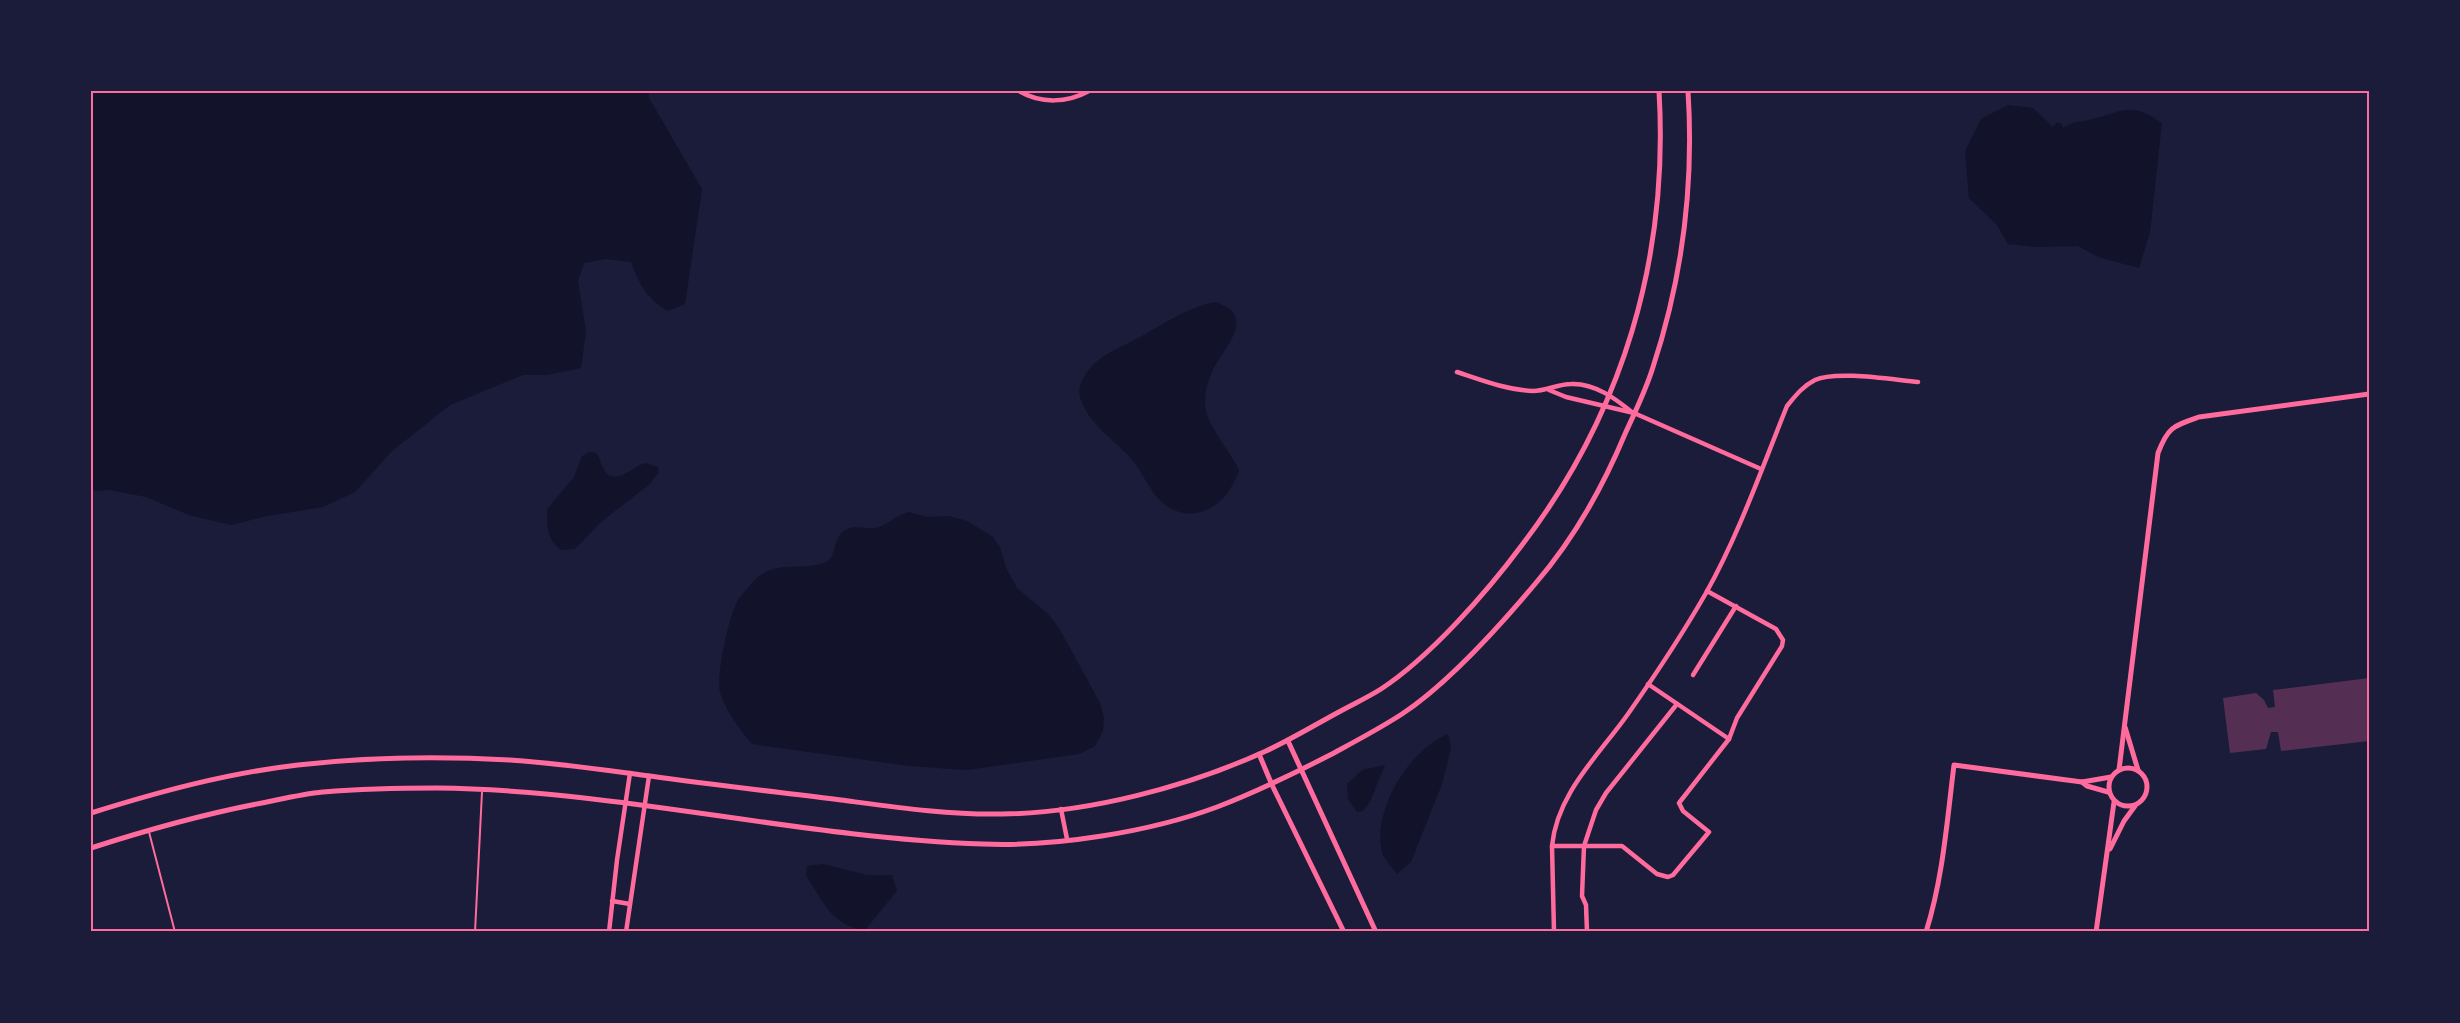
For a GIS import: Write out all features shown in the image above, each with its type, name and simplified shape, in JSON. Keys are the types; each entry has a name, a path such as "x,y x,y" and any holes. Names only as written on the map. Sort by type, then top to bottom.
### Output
{"street":[{"path":"1019,91 1046,101 1065,100 1089,91"},
{"path":"91,813 147,795 204,782 298,765 438,758 512,760 948,812 1003,814 1061,808 1148,792 1195,779 1288,741 1382,688 1425,653 1466,612 1509,563 1545,516 1571,472 1610,394 1624,360 1640,310 1652,258 1658,203 1661,150 1659,91"},
{"path":"91,848 148,829 242,807 321,792 437,788 482,790 624,804 920,841 989,845 1068,839 1137,829 1212,809 1272,785 1405,713 1455,670 1506,618 1554,562 1586,515 1634,413 1655,363 1678,270 1690,160 1688,91"},
{"path":"1457,372 1516,389 1550,390 1570,384 1610,394 1634,413"},
{"path":"1554,932 1552,846 1553,836 1564,804 1575,784 1671,652 1707,591 1734,534 1788,406 1799,390 1816,379 1834,375 1918,382"},
{"path":"1550,390 1566,397 1634,413 1761,469"},
{"path":"2119,770 2158,453 2164,437 2175,425 2199,417 2369,394"},
{"path":"1552,846 1622,846 1657,874 1668,877 1673,875 1710,832 1683,811 1679,803 1728,739 1737,718 1782,646 1783,640 1776,629 1707,591"},
{"path":"1693,675 1736,606"},
{"path":"1648,684 1728,739"},
{"path":"1586,932 1586,905 1582,896 1584,846 1596,810 1606,793 1677,704"},
{"path":"2109,852 2124,821 2142,800 2147,789 2144,777 2138,770 2124,719"},
{"path":"1288,741 1376,932"},
{"path":"1259,754 1272,785 1344,932"},
{"path":"1926,932 1935,906 1954,765 2082,782 2111,777 2119,770 2128,768 2138,770"},
{"path":"609,932 624,804 630,773"},
{"path":"626,932 646,807 649,776"},
{"path":"2096,932 2109,852 2114,802 2108,792 2111,777"},
{"path":"2082,782 2087,786 2108,792"},
{"path":"2114,802 2125,806 2135,806"},
{"path":"1061,808 1068,839"},
{"path":"612,901 630,904"}],"lane":[{"path":"475,932 482,790"},
{"path":"148,829 176,932"}],"shaded area":[{"path":"91,91 649,91 649,98 702,189 685,304 668,311 654,301 637,277 631,262 606,259 584,263 578,281 586,331 581,368 547,375 523,375 450,405 392,451 355,492 323,507 267,516 231,525 189,515 146,497 110,490 91,491"},
{"path":"2008,105 2033,108 2053,127 2057,122 2062,124 2063,128 2074,123 2127,110 2142,112 2162,123 2150,232 2139,268 2098,257 2078,246 2036,247 2008,244 1997,225 1969,198 1965,151 1981,119"},
{"path":"1215,302 1227,307 1234,313 1236,328 1233,337 1210,376 1206,392 1206,410 1213,427 1239,470 1228,493 1219,502 1199,512 1188,513 1176,511 1159,500 1133,461 1089,416 1079,392 1082,381 1088,371 1105,356 1186,312"},
{"path":"589,452 596,453 605,471 614,477 645,463 658,467 659,472 650,484 602,521 575,549 561,550 550,537 547,509 574,477 582,456"},
{"path":"909,512 927,517 949,516 967,521 993,537 1000,547 1006,568 1017,588 1048,614 1059,628 1100,703 1104,718 1103,731 1095,746 1079,754 967,770 909,766 752,744 747,738 733,720 720,692 719,684 724,645 738,600 758,577 766,572 783,567 816,565 828,561 831,558 838,538 844,531 857,527 879,527"},
{"path":"1448,734 1451,748 1442,784 1411,862 1397,874 1382,852 1380,836 1388,800 1407,767 1420,753"},
{"path":"1385,765 1370,802 1363,811 1357,812 1348,799 1347,784 1362,770"},
{"path":"823,864 867,875 892,875 897,891 865,930 854,928 836,918 823,902 806,875 807,866"}],"building":[{"path":"2369,678 2369,741 2281,751 2278,732 2271,732 2266,749 2230,753 2223,698 2256,693 2264,700 2268,708 2275,707 2273,690"}]}
